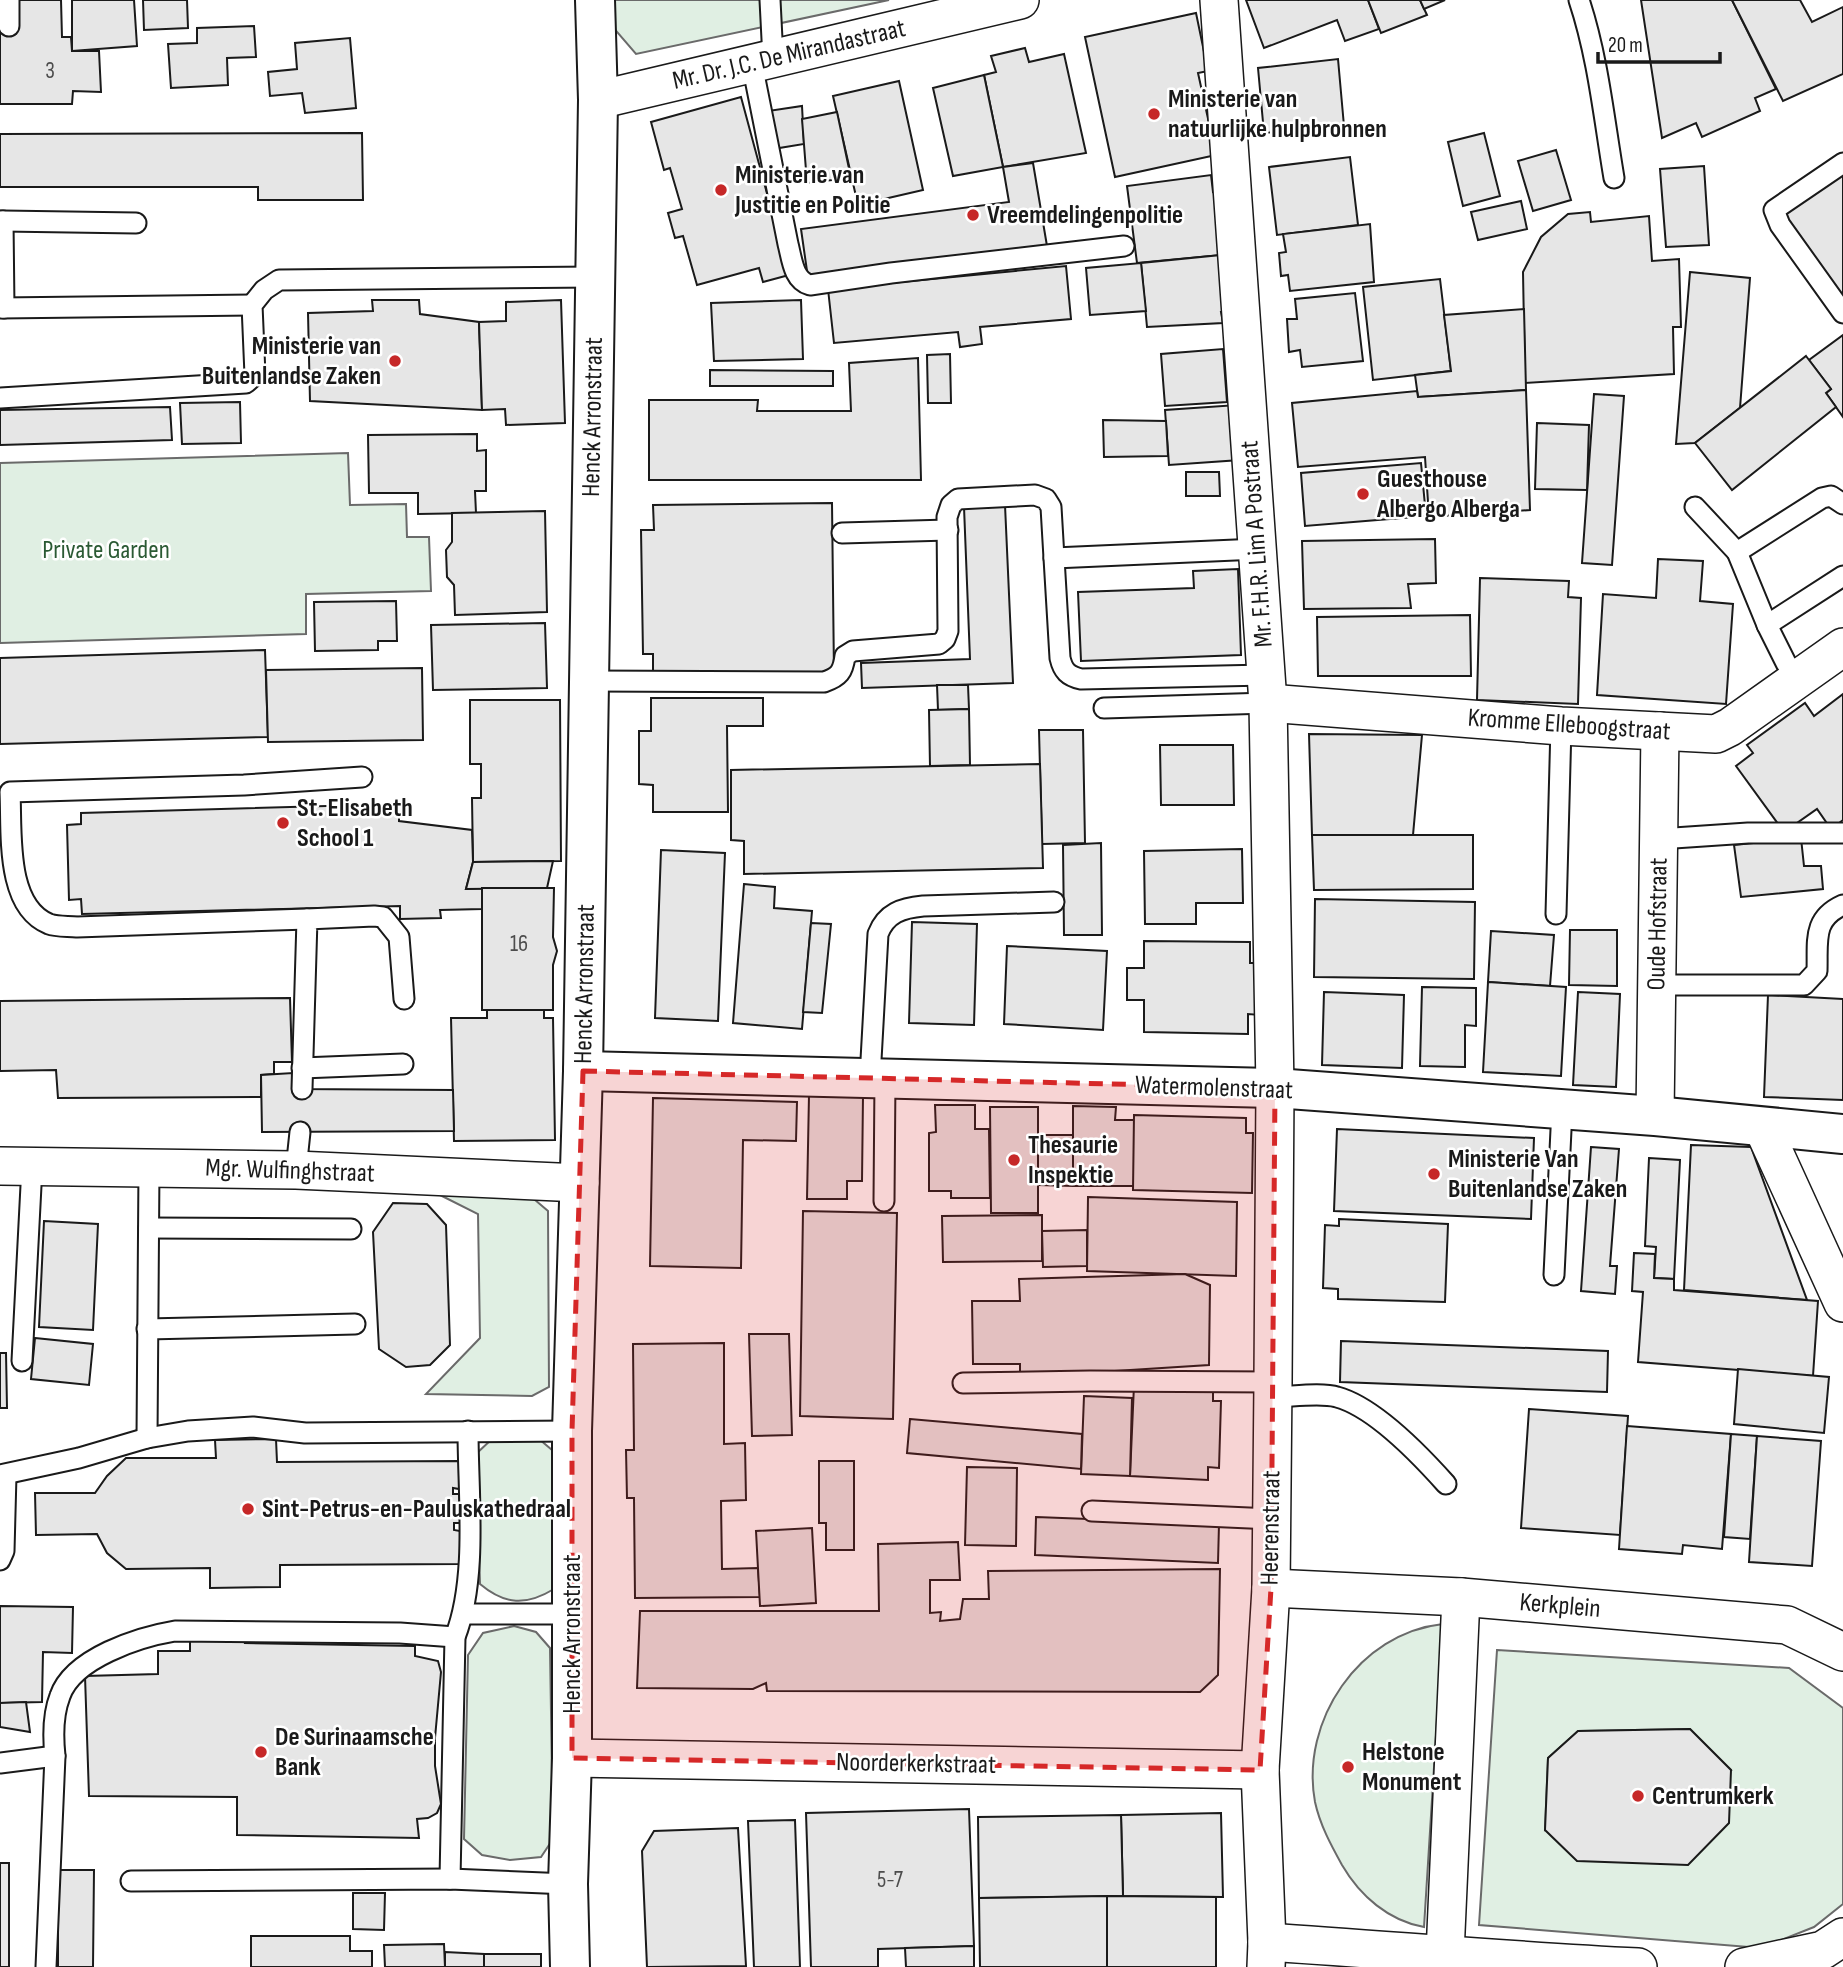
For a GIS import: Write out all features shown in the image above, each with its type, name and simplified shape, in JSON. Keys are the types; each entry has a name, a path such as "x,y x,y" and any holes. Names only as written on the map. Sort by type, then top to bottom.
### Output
{"main road":[{"name":"Henck Arronstraat","path":"570,1967 568,1884 572,1758 572,1431 583,1071 598,100 595,0"},
{"name":"Watermolenstraat","path":"583,1071 1275,1088 1655,1116 1843,1134"}],"street":[{"name":"Mr. Dr. J.C. De Mirandastraat","path":"598,100 1020,0"},
{"name":"Mr. F.H.R. Lim A Postraat","path":"1219,0 1267,689 1275,1088"},
{"name":"Kromme Elleboogstraat","path":"1267,689 1562,726 1716,734 1723,732 1843,646"},
{"name":"Oude Hofstraat","path":"1655,1116 1660,731"},
{"name":"Heerenstraat","path":"1266,1955 1260,1770 1271,1588 1275,1088"},
{"path":"1763,1128 1843,1303"},
{"name":"Mgr. Wulfinghstraat","path":"16,1166 296,1170 580,1183"},
{"name":"Kerkplein","path":"1271,1588 1461,1597 1787,1625 1843,1652"},
{"path":"1445,1954 1461,1597"},
{"name":"Noorderkerkstraat","path":"572,1758 1260,1770"},
{"path":"1744,1967 1836,1945"},
{"path":"1266,1955 1445,1954 1533,1965 1638,1967"}],"lane":[{"path":"9,0 9,26"},
{"path":"770,0 762,62 788,244 796,271 804,283 810,285 1124,246"},
{"path":"1579,0 1586,20 1601,94 1614,178"},
{"path":"1843,163 1774,210 1780,225 1843,313"},
{"path":"136,223 2,221 2,308 252,305"},
{"path":"0,398 246,383 255,375 252,305 264,290 279,280 595,277"},
{"path":"589,681 824,682 837,677 843,669 845,656 853,651 939,644 948,631 947,517 951,505 958,499 1035,495 1046,499 1051,507 1060,658 1069,676 1081,679 1267,689"},
{"path":"1737,552 1822,498 1831,496 1843,504"},
{"path":"1695,507 1737,552 1767,625 1786,663 1798,679"},
{"path":"842,533 948,530"},
{"path":"1054,558 1258,549"},
{"path":"1767,625 1843,576"},
{"path":"1104,708 1267,689"},
{"path":"1556,914 1562,726"},
{"path":"362,777 244,785 5,792 14,873 22,896 33,914 51,925 77,927 383,917 399,937 404,999"},
{"path":"1659,839 1748,833 1843,833"},
{"path":"884,1201 877,1078 878,934 882,924 893,913 905,907 1054,902"},
{"path":"1657,985 1804,985 1817,971 1818,929 1821,922 1825,915 1843,905"},
{"path":"302,1089 307,919"},
{"path":"302,1068 403,1064"},
{"path":"1555,1275 1562,1109"},
{"path":"296,1170 300,1132"},
{"path":"16,1166 22,1361"},
{"path":"147,1437 149,1168"},
{"path":"149,1228 351,1229"},
{"path":"147,1329 355,1324"},
{"path":"963,1383 1090,1381 1273,1390 1336,1396 1354,1404 1417,1451 1446,1484"},
{"path":"0,1560 4,1551 3,1475 79,1458 147,1437 188,1431 253,1427 305,1433 572,1431"},
{"path":"450,1879 455,1637 463,1614 469,1568 468,1431"},
{"path":"1092,1511 1272,1519"},
{"path":"463,1614 572,1614"},
{"path":"46,1967 55,1756 53,1736 60,1697 69,1679 78,1670 110,1651 154,1634 188,1631 400,1633 455,1637"},
{"path":"0,1763 55,1756"},
{"path":"131,1881 450,1879 568,1884"}],"highlighted area":[{"path":"583,1071 1275,1088 1271,1588 1260,1770 572,1758 572,1431"}],"green space":[{"path":"612,0 889,0 636,54 611,25"},
{"name":"Private Garden","path":"348,453 350,505 406,504 407,537 429,537 431,591 306,594 306,634 0,643 0,463"},
{"path":"528,1194 548,1211 549,1387 532,1396 426,1394 480,1338 478,1214 440,1195"},
{"path":"493,1438 539,1439 552,1450 554,1589 534,1598 516,1601 507,1599 480,1584 476,1454"},
{"path":"1443,1624 1424,1927 1387,1913 1367,1897 1349,1876 1320,1819 1315,1802 1313,1771 1317,1741 1327,1712 1342,1686 1362,1663 1385,1644 1413,1631"},
{"path":"514,1626 536,1632 550,1648 553,1839 541,1857 510,1860 482,1855 464,1839 468,1655 483,1633"},
{"path":"1497,1650 1789,1668 1843,1708 1843,1904 1814,1927 1761,1948 1479,1925","holes":["1690,1729 1731,1770 1545,1830 1548,1758 1578,1731"]}],"building":[{"path":"0,0 61,0 62,37 71,37 72,51 99,51 101,92 73,91 72,104 0,104"},
{"path":"72,0 134,0 137,46 72,51"},
{"path":"143,0 187,0 188,28 144,30"},
{"path":"1246,0 1368,0 1379,29 1345,41 1337,20 1264,48"},
{"path":"1368,0 1420,0 1427,15 1381,33"},
{"path":"1420,0 1445,0 1424,9"},
{"path":"1641,0 1732,0 1776,89 1755,98 1760,111 1702,137 1696,123 1662,138"},
{"path":"1732,0 1800,0 1812,22 1843,7 1843,74 1783,101"},
{"name":"Ministerie van natuurlijke hulpbronnen","path":"1196,13 1208,71 1198,73 1216,155 1115,177 1085,37"},
{"path":"254,26 256,57 227,58 228,85 171,88 168,44 197,43 197,28"},
{"path":"350,38 356,108 305,113 302,93 270,96 268,72 297,69 295,43"},
{"path":"1025,48 1029,62 1064,54 1086,153 1003,167 984,75 996,72 991,56"},
{"path":"1338,59 1344,126 1264,133 1258,68"},
{"path":"984,75 1003,167 953,176 933,88"},
{"path":"899,81 923,190 858,205 833,96"},
{"name":"Ministerie van Justitie en Politie","path":"741,97 789,275 763,282 759,268 697,285 683,236 675,238 668,213 682,209 670,168 664,170 651,122"},
{"path":"802,106 804,144 773,149 768,111"},
{"path":"837,112 851,178 807,183 802,119"},
{"path":"362,133 363,200 258,200 258,187 0,187 0,134"},
{"path":"1484,133 1500,196 1463,206 1448,142"},
{"path":"1556,150 1571,200 1533,211 1518,161"},
{"path":"1350,157 1358,225 1277,235 1269,167"},
{"name":"Vreemdelingenpolitie","path":"1033,163 1047,246 808,278 801,229 1009,202 1003,167"},
{"path":"1704,166 1709,245 1666,247 1660,169"},
{"path":"1843,173 1843,305 1781,216"},
{"path":"1211,175 1213,192 1226,190 1221,255 1137,263 1127,186"},
{"path":"1521,201 1527,229 1478,240 1471,212"},
{"path":"1590,212 1591,222 1649,216 1652,261 1679,259 1681,327 1673,327 1674,374 1525,383 1523,272 1541,237 1568,214"},
{"path":"1370,224 1374,282 1290,291 1288,275 1281,276 1279,253 1286,252 1283,234"},
{"path":"1221,255 1233,312 1221,312 1223,323 1147,327 1141,263"},
{"path":"1141,263 1146,311 1090,315 1086,268"},
{"path":"1066,266 1071,319 980,327 982,344 960,347 958,332 834,343 828,289"},
{"path":"1690,272 1750,278 1740,408 1695,443 1676,444"},
{"path":"1440,279 1451,371 1373,380 1363,287"},
{"path":"1355,293 1363,361 1302,367 1300,350 1289,352 1287,319 1297,319 1295,299"},
{"name":"Ministerie van Buitenlandse Zaken","path":"372,300 419,300 420,314 479,322 482,410 310,401 308,313 373,311"},
{"path":"561,300 565,423 506,425 505,409 482,410 479,322 506,321 506,302"},
{"path":"801,300 803,359 714,361 711,303"},
{"path":"1524,309 1526,390 1418,397 1415,375 1451,371 1444,315"},
{"path":"1843,335 1843,417 1826,393 1831,389 1809,360"},
{"path":"1223,349 1227,402 1165,406 1161,354"},
{"path":"950,354 951,403 928,403 927,355"},
{"path":"1806,356 1831,389 1826,393 1836,407 1732,490 1695,443"},
{"path":"918,358 921,480 649,480 649,400 758,400 757,411 851,411 849,363"},
{"path":"710,370 833,371 833,386 710,386"},
{"path":"1526,390 1530,510 1429,517 1425,457 1298,467 1292,403 1417,391 1418,397"},
{"path":"1594,394 1624,396 1612,565 1582,563"},
{"path":"240,402 241,443 182,444 180,403"},
{"path":"1237,405 1240,460 1169,465 1165,410"},
{"path":"170,407 172,440 0,445 0,410"},
{"path":"1103,420 1166,421 1168,456 1104,457"},
{"path":"1537,423 1589,425 1587,490 1535,489"},
{"path":"477,434 477,451 486,450 486,491 475,491 476,513 418,514 418,493 369,493 368,435"},
{"name":"Guesthouse Albergo Alberga","path":"1421,463 1426,516 1305,526 1301,473"},
{"path":"1186,472 1219,472 1220,496 1186,496"},
{"path":"832,503 834,674 653,676 653,654 643,654 641,530 654,530 653,505"},
{"path":"1005,505 1013,683 862,688 861,663 970,659 964,507"},
{"path":"545,511 547,612 455,615 454,585 447,577 446,550 452,542 452,513"},
{"path":"1435,539 1436,583 1408,584 1411,608 1304,609 1302,541"},
{"path":"1658,559 1703,561 1700,601 1733,604 1726,704 1597,695 1603,594 1656,598"},
{"path":"1238,569 1241,655 1081,661 1078,592 1194,588 1193,571"},
{"path":"1480,578 1569,581 1568,597 1581,598 1578,704 1477,700"},
{"path":"396,601 397,641 378,641 378,650 315,651 314,602"},
{"path":"1470,615 1471,676 1318,676 1317,617"},
{"path":"545,623 547,688 433,690 431,625"},
{"path":"265,650 268,737 0,744 0,658"},
{"path":"422,668 423,740 268,742 266,670"},
{"path":"937,685 968,685 969,709 938,710"},
{"path":"1843,694 1843,820 1831,829 1817,809 1784,832 1736,766 1753,753 1747,745 1805,703 1814,716"},
{"path":"651,698 763,698 763,726 727,726 728,812 653,812 653,785 639,784 639,731 651,731"},
{"path":"470,700 560,700 561,861 473,862 472,798 481,798 481,764 470,764"},
{"path":"969,709 970,765 930,766 929,710"},
{"path":"1039,730 1083,730 1085,843 1042,844"},
{"path":"1309,734 1422,735 1413,835 1312,835"},
{"path":"1160,745 1233,745 1234,805 1161,805"},
{"path":"1040,764 1043,868 744,874 744,841 731,840 731,770"},
{"path":"399,804 399,821 472,830 473,862 466,889 482,888 482,909 440,910 441,918 400,919 400,906 82,914 81,899 69,900 67,825 81,824 81,813"},
{"path":"1312,835 1473,835 1473,889 1314,890"},
{"path":"1801,838 1804,866 1821,866 1823,889 1741,897 1734,845"},
{"path":"1101,843 1102,935 1064,935 1063,845"},
{"path":"1242,849 1243,903 1196,903 1196,924 1145,924 1144,851"},
{"path":"661,850 725,853 718,1021 655,1018"},
{"path":"553,861 547,888 466,889 473,862"},
{"path":"744,884 775,887 774,908 812,911 802,1029 733,1023"},
{"path":"482,888 554,888 553,937 557,951 553,965 553,1010 482,1010"},
{"path":"1315,899 1475,902 1474,979 1314,977"},
{"path":"912,922 977,924 974,1025 909,1023"},
{"path":"811,923 831,924 822,1013 803,1012"},
{"path":"1570,930 1617,930 1617,986 1569,985"},
{"path":"1491,931 1554,935 1550,986 1488,982"},
{"path":"1144,941 1250,942 1250,963 1260,963 1260,1015 1248,1014 1248,1034 1144,1032 1144,1000 1127,1000 1127,968 1144,968"},
{"path":"1007,946 1107,951 1103,1030 1004,1024"},
{"path":"1488,982 1566,987 1561,1076 1483,1072"},
{"path":"1422,987 1476,988 1476,1026 1465,1025 1465,1067 1420,1066"},
{"path":"1324,992 1404,995 1402,1068 1322,1065"},
{"path":"1578,992 1620,994 1616,1087 1573,1085"},
{"path":"1768,995 1843,999 1843,1100 1764,1097"},
{"path":"290,998 292,1062 274,1062 274,1074 261,1075 261,1097 58,1098 56,1070 0,1071 0,1001"},
{"path":"487,1010 544,1010 544,1018 553,1018 555,1140 454,1141 451,1018 487,1018"},
{"path":"293,1073 295,1089 453,1090 454,1131 262,1132 261,1075"},
{"path":"809,1095 863,1096 862,1181 847,1181 847,1199 807,1199"},
{"path":"653,1098 797,1102 796,1141 743,1140 741,1268 650,1266"},
{"path":"935,1105 975,1105 975,1129 989,1129 990,1198 951,1198 951,1191 929,1191 929,1133 936,1132"},
{"path":"1073,1106 1116,1107 1115,1120 1134,1120 1134,1186 1073,1186"},
{"name":"Thesaurie Inspektie","path":"990,1107 1038,1107 1038,1213 991,1213"},
{"path":"1134,1115 1246,1118 1246,1133 1253,1133 1252,1193 1133,1190"},
{"name":"Ministerie Van Buitenlandse Zaken","path":"1337,1129 1534,1138 1531,1219 1334,1211"},
{"path":"1038,1135 1073,1135 1073,1186 1038,1185"},
{"path":"1691,1145 1751,1147 1807,1300 1684,1290"},
{"path":"1591,1147 1619,1149 1610,1266 1617,1266 1615,1294 1581,1291"},
{"path":"1649,1158 1680,1160 1674,1279 1654,1278 1656,1247 1645,1246"},
{"path":"1088,1197 1237,1202 1236,1276 1087,1271"},
{"path":"393,1203 427,1204 446,1225 450,1345 430,1365 406,1367 379,1349 373,1232"},
{"path":"803,1211 897,1213 893,1419 800,1416"},
{"path":"1042,1215 1042,1261 943,1262 942,1216"},
{"path":"1339,1219 1448,1224 1445,1302 1338,1299 1338,1289 1323,1288 1325,1225 1339,1226"},
{"path":"44,1221 98,1224 93,1330 39,1327"},
{"path":"1087,1230 1087,1266 1043,1267 1042,1231"},
{"path":"1634,1253 1655,1254 1654,1278 1674,1279 1674,1290 1818,1301 1813,1376 1638,1362 1643,1292 1632,1291"},
{"path":"1185,1274 1210,1285 1209,1365 1020,1377 1020,1364 973,1364 972,1301 1020,1301 1019,1279"},
{"path":"749,1334 789,1334 792,1435 752,1436"},
{"path":"35,1338 93,1344 89,1385 31,1379"},
{"path":"1341,1341 1608,1351 1607,1392 1340,1382"},
{"path":"724,1343 724,1444 745,1443 746,1500 721,1501 722,1569 758,1568 760,1597 635,1598 634,1498 627,1498 626,1450 634,1450 633,1344"},
{"path":"0,1353 6,1353 7,1408 0,1408"},
{"path":"1738,1369 1829,1377 1824,1433 1734,1424"},
{"path":"1134,1385 1213,1390 1213,1401 1221,1401 1219,1468 1208,1467 1208,1480 1130,1476"},
{"path":"1084,1396 1132,1398 1130,1476 1081,1474"},
{"path":"1529,1409 1628,1416 1620,1535 1521,1528"},
{"path":"910,1419 1082,1434 1081,1469 907,1453"},
{"path":"1627,1426 1731,1434 1722,1549 1683,1545 1682,1554 1619,1549"},
{"path":"1731,1434 1757,1436 1750,1539 1724,1537"},
{"path":"1757,1436 1821,1441 1812,1566 1749,1562"},
{"name":"Sint-Petrus-en-Pauluskathedraal","path":"276,1439 277,1462 459,1461 459,1489 453,1488 453,1494 459,1494 461,1523 454,1523 454,1530 460,1531 460,1564 280,1565 280,1587 210,1588 210,1568 126,1569 107,1553 97,1534 36,1535 35,1493 95,1493 107,1476 126,1458 216,1458 215,1440"},
{"path":"819,1461 854,1461 854,1550 826,1550 826,1523 819,1523"},
{"path":"967,1467 1017,1468 1016,1546 965,1545"},
{"path":"1036,1517 1219,1524 1218,1563 1035,1555"},
{"path":"812,1528 816,1603 760,1606 756,1531"},
{"path":"958,1542 960,1580 930,1580 930,1613 941,1612 940,1621 960,1619 963,1599 989,1599 988,1571 1220,1569 1218,1675 1200,1692 767,1691 766,1683 753,1689 637,1688 640,1611 879,1611 878,1544"},
{"path":"0,1606 73,1607 72,1653 43,1652 42,1702 0,1703"},
{"name":"De Surinaamsche Bank","path":"190,1637 246,1637 245,1643 415,1646 415,1656 438,1661 441,1672 435,1766 441,1804 437,1813 428,1818 417,1819 419,1838 237,1835 237,1797 89,1796 85,1676 158,1674 158,1651 190,1651"},
{"path":"26,1702 30,1732 0,1727 0,1703"},
{"name":"Centrumkerk","path":"1690,1729 1731,1770 1729,1823 1688,1865 1577,1861 1545,1830 1548,1758 1578,1731"},
{"path":"969,1809 974,1946 878,1949 878,1967 811,1967 806,1813"},
{"path":"1221,1813 1223,1897 1123,1896 1121,1815"},
{"path":"1121,1815 1123,1896 979,1898 978,1817"},
{"path":"795,1820 800,1967 754,1967 748,1821"},
{"path":"738,1828 746,1966 647,1967 642,1851 654,1831"},
{"path":"0,1863 9,1863 9,1967 0,1967"},
{"path":"58,1870 94,1870 93,1967 58,1967"},
{"path":"353,1893 385,1893 384,1930 353,1929"},
{"path":"1107,1896 1107,1967 980,1967 979,1898"},
{"path":"1107,1896 1216,1897 1216,1967 1107,1967"},
{"path":"251,1936 350,1936 350,1951 372,1951 372,1967 251,1967"},
{"path":"444,1944 445,1967 385,1967 384,1945"},
{"path":"974,1946 974,1967 906,1967 905,1948"},
{"path":"445,1952 484,1954 484,1967 445,1967"},
{"path":"484,1954 541,1954 541,1967 484,1967"}],"place":[{"name":"Ministerie van natuurlijke hulpbronnen","path":"1154,114"},
{"name":"Ministerie van Justitie en Politie","path":"721,190"},
{"name":"Vreemdelingenpolitie","path":"973,215"},
{"name":"Ministerie van Buitenlandse Zaken","path":"395,361"},
{"name":"Guesthouse Albergo Alberga","path":"1363,494"},
{"name":"St. Elisabeth School 1","path":"283,823"},
{"name":"Thesaurie Inspektie","path":"1014,1160"},
{"name":"Ministerie Van Buitenlandse Zaken","path":"1434,1174"},
{"name":"Sint-Petrus-en-Pauluskathedraal","path":"248,1509"},
{"name":"De Surinaamsche Bank","path":"261,1752"},
{"name":"Helstone Monument","path":"1348,1767"},
{"name":"Centrumkerk","path":"1638,1796"}]}
